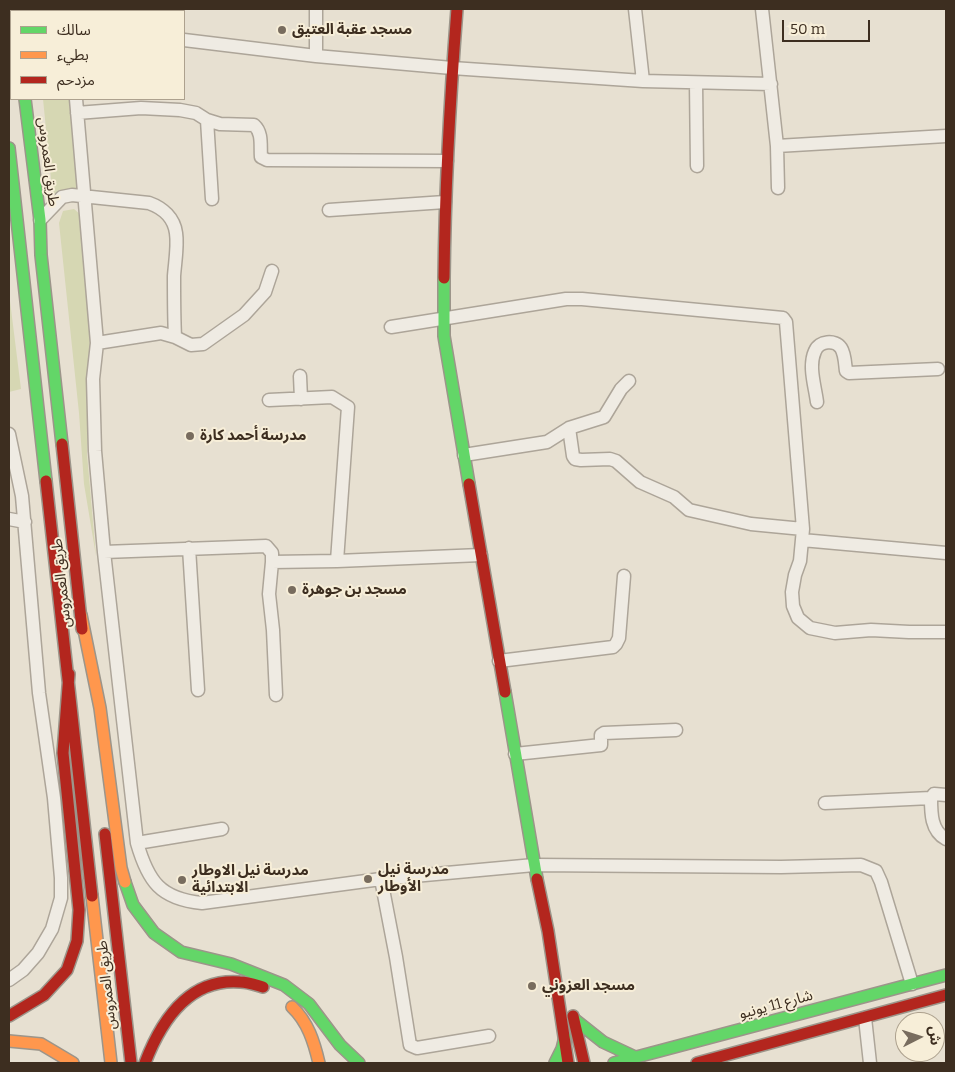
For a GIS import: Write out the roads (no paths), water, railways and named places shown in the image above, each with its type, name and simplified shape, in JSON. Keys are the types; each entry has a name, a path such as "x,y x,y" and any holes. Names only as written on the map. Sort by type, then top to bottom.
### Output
{"main road":[{"path":"456,9 445,202 444,336 534,865 548,932 568,1063"},
{"name":"طريق العمروس","path":"25,100 40,220 41,255 131,1063"},
{"name":"طريق العمروس","path":"9,148 12,210 69,674 112,1063"},
{"path":"81,615 100,708 121,868 133,905 154,933 181,952 231,964 284,985 309,1004 340,1045 359,1063"},
{"path":"9,1016 44,995 67,970 77,941 79,910 63,753 69,674"},
{"path":"548,932 574,1019 584,1063"},
{"name":"شارع 11 يونيو","path":"614,1063 946,975"},
{"path":"145,1063 151,1044 165,1018 188,994 219,982 248,982 276,992 297,1011 314,1038 319,1063"},
{"path":"697,1063 727,1059 946,995"},
{"path":"574,1019 602,1042 635,1058"},
{"path":"554,1063 562,1049 565,1037"},
{"path":"9,1041 41,1044 73,1063"}],"street":[{"path":"316,9 316,56"},
{"path":"635,9 643,81"},
{"path":"762,9 777,146 778,188"},
{"path":"185,40 316,56 452,68 643,81 771,84"},
{"path":"696,83 697,166"},
{"path":"76,100 96,343 94,380 95,451 104,552 137,843 142,860 150,876 160,888 174,898 187,902 202,903 381,879 534,865 781,867 861,865 876,871 881,882 912,984"},
{"path":"77,113 141,108 180,110 196,113 207,120 220,124 254,125 258,129 260,136 261,157 267,160 447,160"},
{"path":"207,120 212,199"},
{"path":"777,146 946,136"},
{"path":"40,220 62,197 72,195 149,203 158,206 167,213 176,232 175,338"},
{"path":"329,210 445,202"},
{"path":"96,343 161,333 191,345 203,344 244,315 265,292 272,271"},
{"path":"391,327 582,298 780,316 786,322 802,534 800,561 792,592 793,606 798,618 810,628 836,633 871,630 946,632"},
{"path":"817,402 812,362 815,350 819,345 825,343 840,346 846,371 849,374 938,370"},
{"path":"300,376 301,398"},
{"path":"791,386 814,380"},
{"path":"464,455 547,442 569,428 604,417 621,389 629,381"},
{"path":"269,400 332,397 348,407 337,561"},
{"path":"569,428 575,459 616,461 640,482 674,496 689,510 802,534 946,553"},
{"path":"9,434 22,496 39,693 60,858 61,898 52,929 38,953 23,970 9,980"},
{"path":"9,519 24,522"},
{"path":"104,552 266,546 272,553 269,594 273,630 276,695"},
{"path":"189,548 198,690"},
{"path":"272,562 481,555"},
{"path":"499,661 613,647 619,638 624,576"},
{"path":"516,754 601,745 602,733 676,730"},
{"path":"825,803 931,798 934,794 946,795"},
{"path":"931,798 933,821 937,830 946,839"},
{"path":"137,843 222,829"},
{"path":"381,879 410,1045 417,1048 489,1036"},
{"path":"865,1018 870,1063"}],"place":[{"name":"مسجد عقبة العتيق","path":"282,30"},
{"name":"مدرسة أحمد كارة","path":"190,436"},
{"name":"مسجد بن جوهرة","path":"292,590"},
{"name":"مدرسة نيل الأوطار","path":"368,879"},
{"name":"مدرسة نيل الاوطار الابتدائية","path":"182,880"},
{"name":"مسجد العزوني","path":"532,986"}]}
